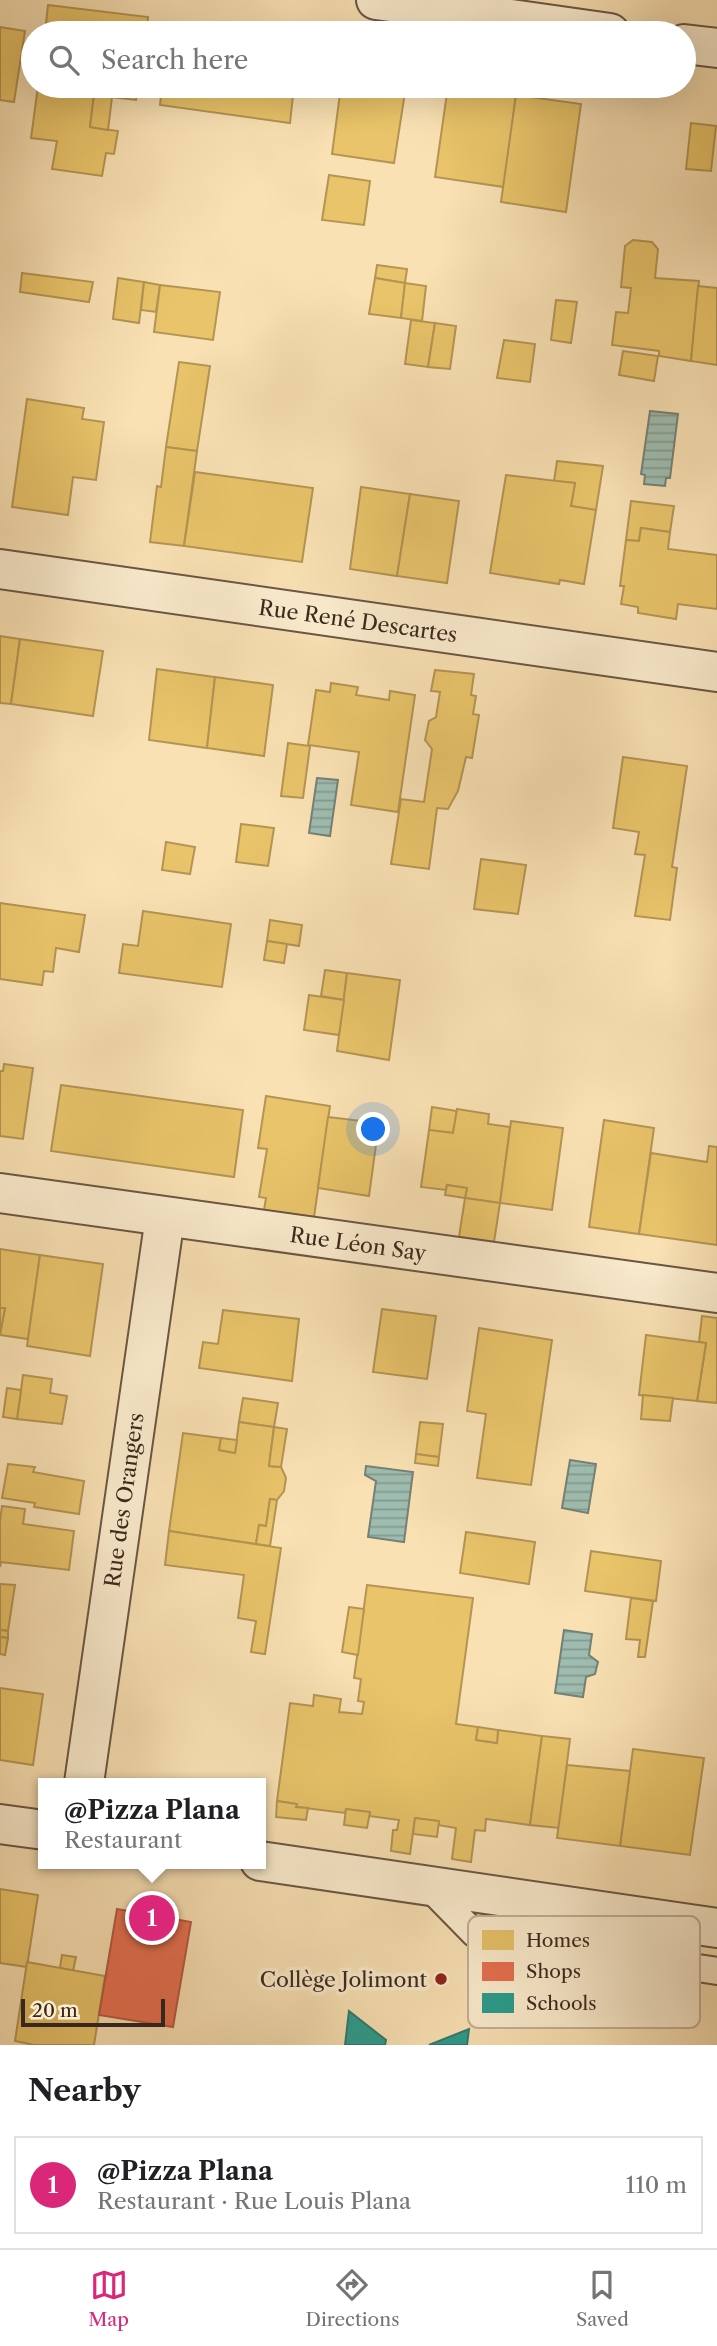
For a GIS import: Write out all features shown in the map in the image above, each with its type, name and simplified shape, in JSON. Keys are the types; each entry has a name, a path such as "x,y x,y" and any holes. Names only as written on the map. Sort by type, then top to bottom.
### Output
{"street":[{"path":"376,0 525,21"},
{"path":"696,45 717,48"},
{"name":"Rue René Descartes","path":"0,569 717,672"},
{"name":"Rue Léon Say","path":"0,1193 717,1293"},
{"name":"Rue des Orangers","path":"85,1778 164,1217"},
{"path":"0,1824 38,1829"},
{"path":"266,1862 636,1916"}],"lane":[{"path":"426,1885 468,1927"}],"shaded area":[{"path":"650,411 678,414 670,478 666,478 665,486 644,484 645,475 641,474"},
{"path":"317,778 338,780 330,836 309,833"},
{"path":"570,1460 596,1464 588,1513 562,1508"},
{"path":"366,1466 413,1472 404,1542 368,1537 376,1481 365,1475"},
{"path":"564,1630 592,1634 589,1655 598,1662 595,1674 586,1677 583,1697 555,1693"}],"building: Homes":[{"path":"48,5 148,17 148,21 46,21"},
{"path":"0,27 21,30 21,57 14,102 0,100"},
{"path":"36,98 94,98 90,127 118,131 114,154 106,153 102,176 52,169 57,141 31,138"},
{"path":"94,98 112,98 108,130 90,127"},
{"path":"161,98 293,98 290,123 160,105"},
{"path":"339,98 404,98 394,163 332,154"},
{"path":"446,98 516,98 504,187 435,177"},
{"path":"516,98 581,104 566,212 501,202"},
{"path":"691,123 716,126 711,171 686,169"},
{"path":"329,175 370,181 364,225 322,220"},
{"path":"633,240 652,242 658,249 655,278 699,281 691,361 659,356 659,351 612,345 616,312 628,313 631,288 621,287 625,246"},
{"path":"377,265 407,269 405,283 375,278"},
{"path":"22,273 93,282 89,302 20,292"},
{"path":"118,278 144,282 139,323 113,319"},
{"path":"375,278 405,283 401,318 369,314"},
{"path":"144,282 160,285 156,312 141,310"},
{"path":"405,283 426,286 422,321 401,318"},
{"path":"160,285 220,292 213,340 154,332"},
{"path":"698,286 717,288 717,365 691,361"},
{"path":"556,300 577,302 571,343 551,340"},
{"path":"411,320 435,323 428,367 405,364"},
{"path":"435,323 456,326 450,369 428,367"},
{"path":"504,340 535,344 530,382 497,378"},
{"path":"623,351 658,356 654,381 619,375"},
{"path":"179,362 210,366 197,451 166,447"},
{"path":"27,399 84,408 82,419 104,422 96,480 73,477 68,515 12,507"},
{"path":"166,447 197,451 184,546 150,542 157,486 161,487"},
{"path":"557,461 603,466 596,510 571,506 575,483 554,481"},
{"path":"195,472 313,488 302,562 184,546"},
{"path":"506,475 575,483 571,506 596,510 584,584 560,580 559,584 490,573"},
{"path":"361,487 410,494 397,576 350,569"},
{"path":"410,494 459,501 447,583 397,576"},
{"path":"631,501 674,506 670,532 641,528 639,541 626,540"},
{"path":"641,528 670,532 668,549 717,555 717,609 678,604 676,619 638,613 638,607 621,604 624,586 620,586 626,540 639,541"},
{"path":"0,636 20,639 11,704 0,703"},
{"path":"20,639 103,651 93,716 11,704"},
{"path":"157,669 215,677 207,748 149,740"},
{"path":"435,670 474,674 471,695 476,696 473,714 479,715 472,758 466,757 458,791 448,809 437,808 429,869 391,864 401,799 424,802 432,749 425,740 429,721 436,717 440,692 431,691"},
{"path":"215,677 273,685 264,756 207,748"},
{"path":"331,683 358,687 356,695 389,700 390,691 415,695 398,812 351,805 359,752 308,745 316,690 330,692"},
{"path":"288,743 310,746 303,798 281,796"},
{"path":"623,757 687,766 672,867 677,868 670,920 635,916 645,855 635,854 639,832 613,828"},
{"path":"241,824 274,828 268,866 236,862"},
{"path":"166,842 195,847 190,874 162,870"},
{"path":"481,859 526,865 518,914 474,909"},
{"path":"0,903 85,915 79,952 56,948 53,972 44,971 42,985 0,979"},
{"path":"143,911 231,924 222,987 119,973 123,944 138,946"},
{"path":"270,920 302,925 299,946 267,941"},
{"path":"267,941 287,944 284,963 264,960"},
{"path":"325,970 347,973 344,1000 321,996"},
{"path":"347,973 400,980 389,1060 337,1051"},
{"path":"309,995 344,1000 339,1035 304,1030"},
{"path":"4,1064 33,1068 23,1139 0,1136 0,1071 3,1071"},
{"path":"61,1085 243,1110 234,1177 51,1151"},
{"path":"266,1096 330,1106 314,1217 264,1210 266,1198 259,1197 267,1149 258,1148"},
{"path":"432,1107 457,1111 453,1133 429,1130"},
{"path":"457,1109 489,1114 488,1124 510,1127 500,1203 465,1198 467,1188 447,1185 446,1190 421,1187 429,1130 453,1133"},
{"path":"328,1117 379,1123 369,1196 318,1188"},
{"path":"604,1120 654,1128 639,1234 589,1227"},
{"path":"511,1121 563,1128 552,1210 500,1203"},
{"path":"709,1146 717,1147 717,1245 639,1234 651,1153 707,1162"},
{"path":"447,1185 467,1188 465,1198 445,1195"},
{"path":"465,1198 500,1203 494,1242 459,1237"},
{"path":"0,1249 40,1255 28,1339 0,1335 5,1308 0,1308"},
{"path":"40,1255 103,1264 90,1356 27,1346"},
{"path":"0,1308 5,1308 0,1334"},
{"path":"382,1309 436,1316 427,1379 373,1372"},
{"path":"223,1310 299,1319 292,1381 199,1368 203,1342 218,1344"},
{"path":"702,1316 717,1318 717,1403 697,1401 706,1343 699,1342"},
{"path":"479,1328 552,1340 531,1485 477,1478 486,1414 467,1411"},
{"path":"646,1335 706,1343 697,1401 639,1395"},
{"path":"23,1375 52,1379 50,1393 67,1396 62,1424 17,1419"},
{"path":"7,1388 21,1390 17,1419 3,1417"},
{"path":"643,1395 673,1398 670,1421 641,1419"},
{"path":"243,1398 278,1403 274,1427 239,1422"},
{"path":"239,1422 274,1427 269,1466 281,1467 286,1478 284,1491 277,1500 270,1499 266,1526 259,1525 256,1544 169,1531 183,1433 221,1438 219,1450 235,1453"},
{"path":"420,1422 443,1424 439,1457 416,1454"},
{"path":"274,1427 287,1429 281,1467 269,1466"},
{"path":"221,1438 237,1440 235,1453 219,1450"},
{"path":"416,1454 439,1457 438,1466 415,1463"},
{"path":"8,1464 35,1467 33,1472 84,1481 79,1514 34,1507 35,1503 2,1498"},
{"path":"270,1499 277,1500 270,1546 256,1544 259,1525 266,1526"},
{"path":"2,1506 25,1509 23,1524 74,1531 69,1570 1,1562 0,1567"},
{"path":"169,1531 281,1548 265,1654 251,1652 256,1621 238,1618 244,1575 165,1565"},
{"path":"466,1532 535,1542 529,1584 460,1573"},
{"path":"591,1551 661,1561 656,1601 585,1591"},
{"path":"0,1584 15,1585 8,1631 0,1630"},
{"path":"367,1585 473,1598 456,1724 478,1727 476,1740 497,1743 498,1730 542,1736 530,1825 486,1819 485,1831 475,1830 471,1862 452,1859 456,1828 438,1825 439,1821 415,1818 410,1854 391,1851 393,1830 397,1830 399,1820 369,1816 370,1812 346,1809 345,1813 296,1807 297,1804 277,1801 290,1703 313,1706 314,1695 341,1699 339,1712 362,1714 364,1702 358,1701 361,1679 354,1678"},
{"path":"631,1598 653,1601 645,1657 638,1657 640,1640 626,1639"},
{"path":"349,1607 364,1609 358,1655 342,1652"},
{"path":"0,1630 8,1631 8,1638 0,1637"},
{"path":"0,1637 8,1638 5,1655 0,1654"},
{"path":"0,1688 43,1694 33,1765 0,1760"},
{"path":"478,1727 498,1730 497,1743 476,1740"},
{"path":"542,1736 570,1739 559,1828 530,1825"},
{"path":"633,1749 704,1758 690,1855 620,1846"},
{"path":"567,1765 630,1771 620,1846 557,1838"},
{"path":"277,1801 308,1808 306,1820 276,1817"},
{"path":"346,1809 370,1812 367,1828 344,1825"},
{"path":"415,1818 439,1821 437,1837 413,1834"},
{"path":"0,1889 38,1895 27,1967 0,1963"},
{"path":"62,1955 76,1957 73,1971 60,1968"},
{"path":"27,1962 105,1976 94,2045 34,2045 15,2041"}],"building: Shops":[{"path":"117,1909 191,1922 173,2027 99,2015"}],"building: Schools":[{"path":"349,2011 386,2040 385,2045 345,2045"},
{"path":"469,2029 467,2045 429,2045"}],"place":[{"name":"@Pizza Plana","path":"152,1918"},
{"name":"Collège Jolimont","path":"441,1979"}]}
